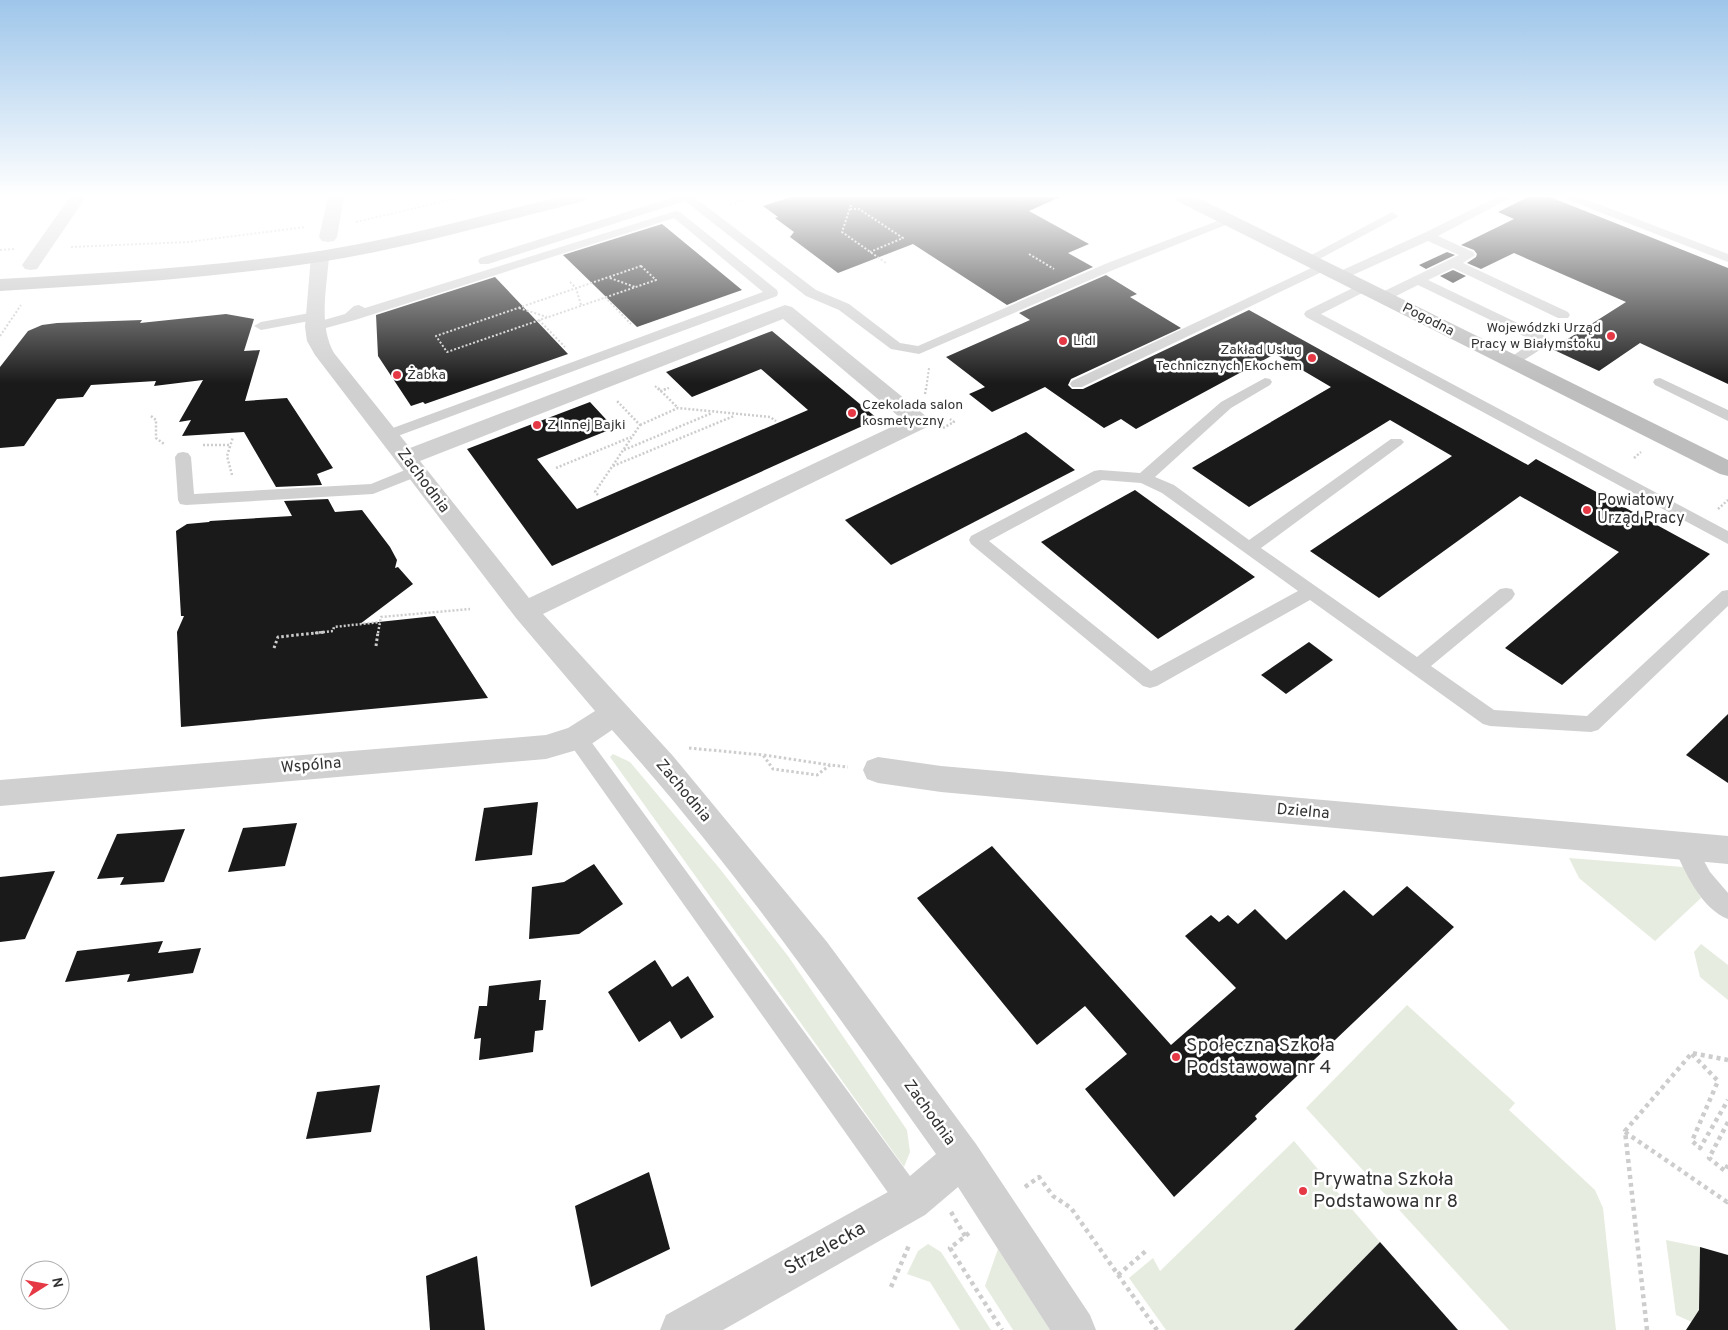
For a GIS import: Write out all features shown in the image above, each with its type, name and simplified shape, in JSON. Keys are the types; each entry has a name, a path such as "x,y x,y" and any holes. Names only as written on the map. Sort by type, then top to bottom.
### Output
{"main road":[{"path":"23,266 39,259"},
{"path":"0,285 163,275 234,259"},
{"name":"Pogodna","path":"1306,259 1728,469"}],"street":[{"name":"Zachodnia","path":"328,259 315,322 317,341 325,355 442,508 525,611 662,765 815,954 962,1158 1075,1330"},
{"path":"403,455 599,383 785,311 919,422 525,611"},
{"name":"Wspólna","path":"0,793 546,747 578,738 614,713"},
{"name":"Dzielna","path":"878,770 951,780 1549,836 1728,850"},
{"name":"Strzelecka","path":"682,1330 912,1218 962,1158"}],"lane":[{"path":"350,317 372,298 490,259"},
{"path":"261,326 350,317 533,259"},
{"path":"184,457 186,500 373,488 403,455 578,365 772,294 730,259"},
{"path":"767,259 811,293 844,307 896,346 919,350 1129,259"},
{"path":"1323,268 1335,259"},
{"path":"1078,384 1323,268 1352,259"},
{"path":"1383,297 1462,259"},
{"path":"1454,263 1563,315"},
{"path":"1418,280 1544,341 1511,362"},
{"path":"1363,287 1312,314 1728,538"},
{"path":"1144,478 1226,405 1265,382"},
{"path":"1660,382 1728,416"},
{"path":"1249,548 1396,442"},
{"path":"1311,592 1150,681 977,540 1100,475 1144,478 1168,489 1490,718 1591,724 1728,596"},
{"path":"1417,667 1506,594"},
{"path":"578,738 912,1218"},
{"path":"1684,846 1694,867 1718,900 1728,908"}],"path":[{"path":"880,259 886,263"},
{"path":"641,266 656,280 635,287 447,352 436,336 641,266"},
{"path":"609,277 635,287"},
{"path":"570,282 576,288 581,306"},
{"path":"604,297 647,340"},
{"path":"518,308 547,317"},
{"path":"0,336 18,310"},
{"path":"540,320 572,354 571,356 578,365"},
{"path":"924,399 930,360"},
{"path":"599,383 640,425"},
{"path":"660,391 670,388"},
{"path":"598,496 595,492 640,425 678,408 770,417 776,421"},
{"path":"623,450 713,412"},
{"path":"612,466 737,414"},
{"path":"945,427 954,422 950,419"},
{"path":"233,437 226,454 232,475 238,483 264,495"},
{"path":"556,468 632,437"},
{"path":"376,646 381,617 470,609"},
{"path":"274,648 278,637 333,631 334,628 380,622"},
{"path":"683,752 689,748 763,755 878,770"},
{"path":"763,755 773,770 817,775 830,765"},
{"path":"1692,1053 1728,1060"},
{"path":"1692,1053 1718,1081 1692,1141 1700,1148 1728,1100"},
{"path":"1647,1330 1625,1131 1692,1053"},
{"path":"1728,1122 1709,1158 1725,1171 1728,1165"},
{"path":"1625,1131 1727,1202 1728,1200"},
{"path":"1021,1191 1039,1177 1053,1196 1072,1208 1157,1330"},
{"path":"950,1210 965,1236"},
{"path":"891,1287 912,1218"},
{"path":"976,1228 950,1248 1002,1330"},
{"path":"1118,1275 1146,1250"}],"shaded area":[{"path":"613,754 630,762 720,869 788,956 907,1130 910,1152 904,1167 610,757"},
{"path":"1569,858 1683,867 1701,898 1655,941 1579,878"},
{"path":"1701,944 1728,965 1728,1000 1700,977 1694,952"},
{"path":"1407,1005 1515,1103 1509,1110 1595,1190 1603,1208 1616,1330 1509,1330 1306,1108"},
{"path":"1294,1141 1380,1242 1294,1330 1166,1330 1129,1278 1153,1258 1160,1271"},
{"path":"1666,1240 1700,1247 1699,1310 1692,1322 1676,1315"},
{"path":"928,1244 941,1252 991,1330 960,1330 930,1282 907,1274 918,1251"},
{"path":"998,1249 1050,1330 1013,1330 985,1286"}],"building":[{"path":"567,259 705,259 742,290 637,327"},
{"path":"819,259 874,259 838,273"},
{"path":"936,259 1079,259 1093,267 1007,305"},
{"path":"1432,259 1447,259 1426,269 1419,265"},
{"path":"1473,259 1501,259 1481,269 1467,263"},
{"path":"1528,259 1706,259 1728,268 1728,384 1640,343 1599,371 1552,349 1626,302"},
{"path":"1453,270 1466,276 1453,283 1440,276"},
{"path":"1106,275 1137,294 1130,297 1181,328 1071,379 1068,385 1072,389 1083,389 1249,310 1528,465 1536,459 1710,554 1562,685 1505,648 1619,552 1520,496 1379,598 1310,551 1452,456 1390,420 1249,507 1192,468 1331,387 1275,354 1136,429 1121,419 1104,428 1045,387 992,412 969,394 985,387 946,357 1030,320 1019,313"},
{"path":"495,277 568,354 425,404 423,402 411,406 378,356 376,315"},
{"path":"226,314 254,319 244,351 260,350 245,401 287,398 333,468 317,474 322,485 276,487 244,432 182,436 191,420 179,422 203,380 154,386 156,381 91,385 83,397 57,399 24,446 0,448 0,367 28,331 42,325 57,323 142,320 140,323"},
{"path":"772,331 878,419 552,566 467,449 590,402 614,428 537,459 577,509 808,410 761,369 692,397 666,372"},
{"path":"1026,432 1075,470 891,565 845,520"},
{"path":"1135,490 1255,577 1158,639 1041,542"},
{"path":"328,499 335,512 362,510 390,547 397,560 395,568 398,567 413,584 360,624 435,616 488,698 181,727 177,632 184,616 181,616 176,531 187,524 210,521 292,516 284,501"},
{"path":"1309,642 1333,660 1286,694 1261,675"},
{"path":"1728,714 1728,783 1686,755"},
{"path":"538,802 532,855 475,861 484,808"},
{"path":"297,823 285,866 228,872 243,828"},
{"path":"185,829 164,882 120,885 124,877 97,879 117,834"},
{"path":"992,846 1171,1045 1236,988 1185,936 1211,915 1219,922 1228,915 1238,924 1255,909 1286,940 1344,890 1373,916 1407,886 1454,927 1255,1116 1257,1119 1174,1197 1085,1089 1127,1054 1085,1006 1037,1045 917,898"},
{"path":"594,864 623,904 579,934 529,939 532,887 564,882"},
{"path":"55,871 25,939 0,942 0,877"},
{"path":"163,941 158,953 201,948 193,973 127,982 130,974 65,982 77,951"},
{"path":"655,960 672,987 688,976 714,1017 681,1039 670,1021 639,1042 608,992"},
{"path":"541,980 539,1000 546,1000 543,1030 535,1031 533,1052 479,1060 481,1038 474,1039 479,1006 487,1006 489,986"},
{"path":"380,1085 371,1132 306,1139 317,1092"},
{"path":"649,1172 670,1249 591,1287 575,1206"},
{"path":"1380,1242 1458,1330 1294,1330"},
{"path":"1700,1247 1728,1255 1728,1330 1686,1330 1699,1310"},
{"path":"477,1256 485,1330 430,1330 426,1276"}],"place":[{"name":"Wojewódzki Urząd Pracy w Białymstoku","path":"1611,336"},
{"name":"Lidl","path":"1063,341"},
{"name":"Zakład Usług Technicznych Ekochem","path":"1312,358"},
{"name":"Żabka","path":"397,375"},
{"name":"Czekolada salon kosmetyczny","path":"852,413"},
{"name":"Z Innej Bajki","path":"537,425"},
{"name":"Powiatowy Urząd Pracy","path":"1587,510"},
{"name":"Społeczna Szkoła Podstawowa nr 4","path":"1176,1057"},
{"name":"Prywatna Szkoła Podstawowa nr 8","path":"1303,1191"}]}
